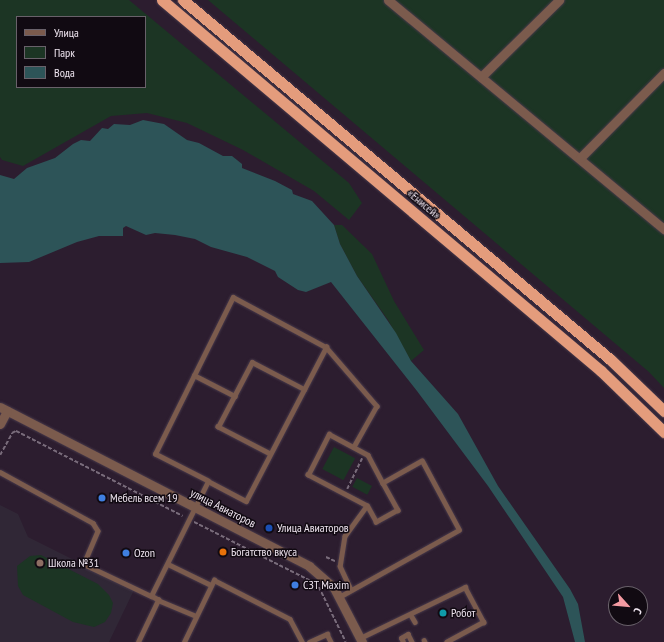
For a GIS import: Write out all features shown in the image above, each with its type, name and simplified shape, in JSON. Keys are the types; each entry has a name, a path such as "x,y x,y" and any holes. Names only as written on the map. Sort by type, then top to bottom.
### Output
{"highway":[{"name":"«Енисей»","path":"162,0 601,371 664,432"},
{"name":"«Енисей»","path":"183,0 611,360 664,412"}],"street":[{"path":"388,0 664,229"},
{"path":"481,77 559,0"},
{"path":"580,158 664,73"},
{"path":"0,424 4,409"},
{"name":"улица Авиаторов","path":"4,409 304,563 323,577 339,597 361,640"}],"lane":[{"path":"326,347 246,501 155,454 233,297 326,347 377,406 354,447"},
{"path":"270,454 218,427 252,362 304,389"},
{"path":"194,376 235,396"},
{"path":"329,434 354,447 365,453 398,510 376,522 367,506 308,474 329,434"},
{"path":"339,597 460,530 422,461 383,482"},
{"path":"0,472 94,523 98,531 86,558 88,566 158,600 196,616"},
{"path":"151,596 208,482"},
{"path":"351,590 340,564 346,536 367,506"},
{"path":"168,564 211,585"},
{"path":"184,642 214,580 290,619 302,642"},
{"path":"361,640 466,587 484,622 447,642"},
{"path":"138,642 158,600"},
{"path":"411,615 415,622"},
{"path":"309,642 327,634 331,642"},
{"path":"403,642 401,638 408,634 412,642"}],"path":[{"path":"0,456 12,433"},
{"path":"344,494 365,453"},
{"path":"326,557 340,564"}],"shaded area":[{"name":"Школа №31","path":"0,505 18,514 28,537 134,590 109,642 0,642"}],"green space":[{"path":"0,0 129,0 349,183 362,203 349,220 314,191 243,150 187,123 147,113 111,116 23,166 2,160 0,157"},
{"path":"208,0 664,0 664,388 649,372"},
{"path":"334,225 342,225 372,254 394,301 424,350 411,361 388,320 357,276 340,244"},
{"path":"334,447 355,458 343,480 322,469"},
{"path":"357,478 372,486 367,495 352,487"},
{"path":"41,555 98,584 109,595 113,603 111,613 105,622 94,627 73,622 23,595 18,586 17,566 30,556"}],"water":[{"path":"143,120 164,124 187,140 199,143 223,156 232,156 242,164 242,168 275,181 292,190 293,194 312,201 334,225 340,244 357,276 396,333 411,361 458,414 498,486 570,589 578,604 585,642 575,642 563,597 488,486 417,391 331,282 306,292 298,290 278,277 275,271 247,257 211,247 195,239 155,233 146,235 126,226 123,228 123,236 99,236 77,242 29,262 0,263 0,175 14,179 27,168 55,158 73,144 81,140 90,141 102,128 108,129 114,124 130,125"}],"place":[{"name":"Мебель всем 19","path":"102,498"},
{"name":"Улица Авиаторов","path":"269,528"},
{"name":"Богатство вкуса","path":"223,552"},
{"name":"Ozon","path":"126,553"},
{"name":"Школа №31","path":"40,563"},
{"name":"СЗТ Maxim","path":"295,585"},
{"name":"Робот","path":"443,613"}]}
